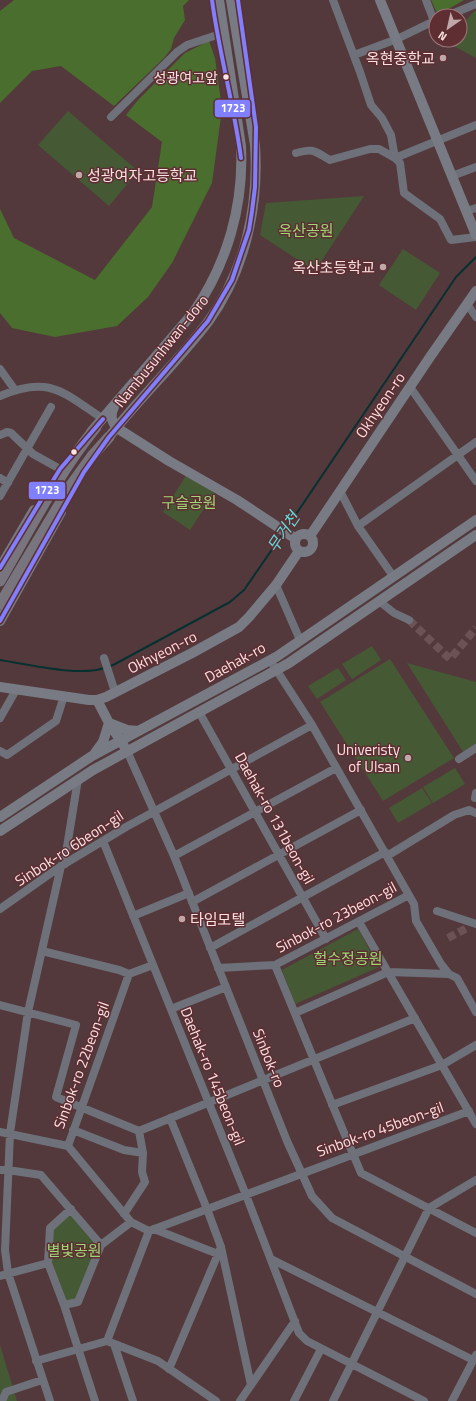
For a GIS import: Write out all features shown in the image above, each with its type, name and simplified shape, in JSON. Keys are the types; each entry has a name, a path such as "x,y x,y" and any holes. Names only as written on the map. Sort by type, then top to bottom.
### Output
{"highway":[{"path":"0,581 67,465 100,423"},
{"path":"0,604 71,485 92,456 109,437"}],"main road":[{"path":"212,0 217,34 236,125 242,166"},
{"name":"Nambusunhwan-doro","path":"0,568 60,469 193,313 206,295 225,253 233,225 241,185 242,166 238,118 219,0"},
{"name":"Nambusunhwan-doro","path":"0,621 77,483 109,437 208,321 234,274 249,230 255,187 256,167 255,145 231,0"},
{"path":"238,0 256,127 256,167"},
{"path":"380,0 452,176 471,209 476,236"},
{"name":"Okhyeon-ro","path":"310,536 476,291"},
{"path":"114,407 111,417 112,422 117,428 169,461 237,500 278,527 293,538 299,550 305,552 313,547 313,541 310,536 302,534 293,538"},
{"name":"Daehak-ro","path":"0,816 92,756 270,660 476,520"},
{"path":"453,536 467,529 471,531 472,535 460,546"},
{"name":"Daehak-ro","path":"0,831 78,779 276,670 328,637 476,535"},
{"name":"Okhyeon-ro","path":"97,700 198,650 239,627 276,586 299,550"},
{"path":"0,687 97,700 109,723 127,751"},
{"path":"109,723 128,730 139,731"},
{"path":"92,756 103,742 109,723"}],"street":[{"path":"333,0 371,105 382,118 391,135 395,158"},
{"path":"466,8 476,4"},
{"path":"354,55 396,39 428,24"},
{"path":"111,117 177,52 187,45 217,34"},
{"path":"395,158 476,125"},
{"path":"296,153 308,150 330,160 370,149 379,149 395,158 400,163 404,193 440,219 452,240 476,236"},
{"path":"452,176 476,167"},
{"path":"467,304 476,317"},
{"path":"0,370 14,390"},
{"path":"0,396 14,390 37,386 55,389 68,396 100,423"},
{"path":"410,387 476,481"},
{"path":"0,496 51,407"},
{"path":"0,435 7,432 11,433 27,449 60,469"},
{"path":"358,526 476,442"},
{"path":"0,478 8,483"},
{"path":"340,491 358,526 393,576"},
{"path":"276,586 300,640"},
{"path":"379,601 394,613 409,620"},
{"path":"104,658 115,692"},
{"path":"270,660 312,726 361,810 414,904 416,921 441,964 449,974"},
{"path":"0,718 16,690"},
{"path":"0,751 7,755 56,721 64,696"},
{"name":"Daehak-ro 131beon-gil","path":"199,712 326,939"},
{"name":"Sinbok-ro 6beon-gil","path":"0,909 63,865 154,811 312,726"},
{"path":"459,759 476,748"},
{"name":"Sinbok-ro","path":"127,751 174,856 263,1080 312,1196 332,1218 476,1294"},
{"path":"174,856 336,768"},
{"path":"50,1401 4,1275 4,1170 28,1012 66,853 78,779"},
{"path":"192,902 361,810"},
{"path":"210,948 386,854 454,815 469,810 476,812"},
{"name":"Daehak-ro 145beon-gil","path":"103,841 246,1195 299,1333 306,1341 424,1401"},
{"path":"133,916 189,893"},
{"name":"Sinbok-ro 23beon-gil","path":"218,968 275,965 409,895"},
{"path":"437,911 476,923"},
{"path":"359,922 476,1124"},
{"path":"467,928 476,923"},
{"path":"42,951 119,970 129,974 153,965"},
{"name":"Sinbok-ro 23beon-gil","path":"275,965 332,1105 362,1173 476,1233"},
{"path":"295,1013 388,972 449,974 457,978 476,1012"},
{"name":"Sinbok-ro 22beon-gil","path":"129,974 68,1146 131,1222 219,1251"},
{"path":"171,1009 226,987"},
{"path":"0,1005 76,1025 56,1097 139,1131 414,1018"},
{"path":"332,1105 442,1065 476,1045"},
{"name":"Sinbok-ro 45beon-gil","path":"152,1230 469,1112"},
{"path":"170,1118 207,1209 219,1251 251,1385"},
{"path":"73,1130 124,1150 144,1153"},
{"path":"124,1214 145,1182 142,1172 144,1153 139,1131"},
{"path":"0,1132 68,1146"},
{"path":"4,1170 41,1175 101,1245"},
{"path":"333,1401 429,1208 476,1180"},
{"path":"71,1210 50,1228 48,1263 64,1305 96,1401"},
{"path":"64,1305 78,1302 101,1245 131,1222"},
{"path":"133,1401 111,1342 152,1230"},
{"path":"169,1368 219,1251"},
{"path":"271,1259 474,1358 452,1401"},
{"path":"4,1275 48,1263"},
{"path":"240,1401 295,1321"},
{"path":"36,1361 111,1342 158,1361 216,1401"},
{"path":"294,1401 321,1349"},
{"path":"2,1401 6,1392 42,1380"}],"green space":[{"path":"14,0 189,0 183,6 185,20 174,38 171,49 164,58 114,106 61,66 32,71 0,103 0,11"},
{"path":"431,0 464,0 450,8 435,8"},
{"path":"476,10 476,58 458,48 468,48 468,19"},
{"path":"209,41 215,58 222,109 212,183 172,263 148,297 117,326 55,337 12,328 0,313 0,209 14,238 95,280 152,207 162,142 126,115 138,100 185,53"},
{"path":"68,111 138,171 109,206 38,145"},
{"name":"옥산공원","path":"364,196 315,271 260,235 266,203"},
{"path":"403,249 440,273 416,310 379,285"},
{"name":"구슬공원","path":"187,474 214,493 190,530 163,512"},
{"path":"372,646 381,660 352,679 342,664"},
{"path":"390,659 454,758 383,801 320,702"},
{"path":"407,663 476,682 476,748 465,755"},
{"path":"338,668 346,680 317,699 308,686"},
{"path":"455,768 465,784 433,803 423,787"},
{"path":"422,788 432,803 398,823 389,808"},
{"name":"헐수정공원","path":"358,929 379,967 295,1004 282,970"},
{"name":"별빛공원","path":"70,1213 98,1246 76,1300 67,1302 52,1261 52,1229"},
{"path":"0,1345 17,1401 0,1401"}],"waterway":[{"name":"무거천","path":"286,529 456,277 476,257"},
{"name":"무거천","path":"108,667 230,602 244,590 282,535"},
{"name":"무거천","path":"0,660 38,667 68,670 82,671 104,668"}],"tunnel":[{"path":"409,620 450,659 476,628"},
{"path":"448,938 467,928"}],"transit line":[{"name":"1723","path":"212,0 218,40 241,158"},
{"name":"1723","path":"0,621 84,472 109,437 208,321 232,280 249,230 255,187 256,127 238,0"},
{"name":"1723","path":"0,568 60,469 103,419"}],"place":[{"name":"옥현중학교","path":"443,58"},
{"name":"성광여고앞","path":"226,77"},
{"name":"성광여자고등학교","path":"79,175"},
{"name":"옥산초등학교","path":"383,267"},
{"name":"Univeristy of Ulsan","path":"408,758"},
{"name":"타임모텔","path":"182,919"}]}
